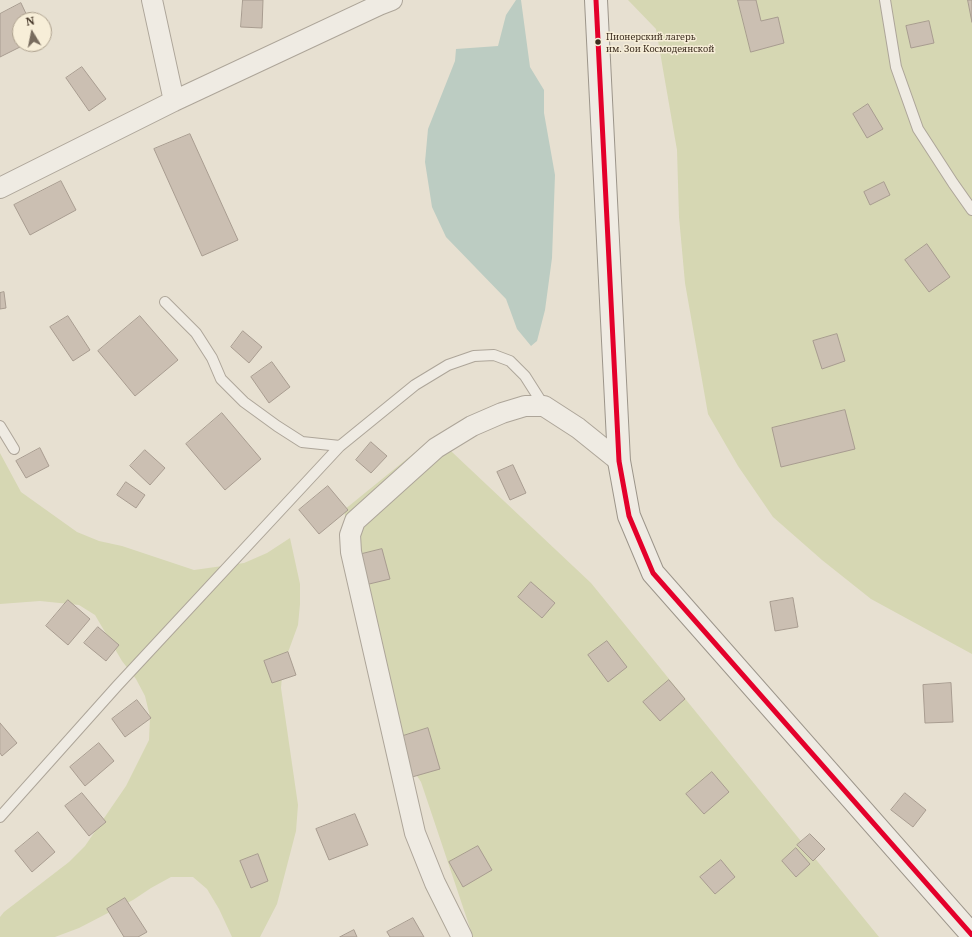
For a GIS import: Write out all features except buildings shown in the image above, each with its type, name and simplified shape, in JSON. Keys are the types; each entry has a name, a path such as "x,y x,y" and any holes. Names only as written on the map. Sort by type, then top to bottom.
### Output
{"main road":[{"path":"596,0 619,461 629,516 653,573 972,935"}],"street":[{"path":"152,0 174,101"},
{"path":"0,188 377,2"},
{"path":"462,937 435,883 415,832 350,552 350,535 355,521 436,448 472,426 502,413 525,406 544,406 578,428 619,461"}],"lane":[{"path":"885,0 896,67 918,129 972,210"},
{"path":"165,302 196,333 212,358 221,379 244,402 302,442 340,446"},
{"path":"0,817 117,686 340,446 415,385 448,365 474,356 494,355 510,361 525,376 544,406"},
{"path":"0,426 14,449"}],"green space":[{"path":"628,0 972,0 972,654 871,599 822,560 773,517 738,466 708,414 685,283 679,217 677,150 656,29"},
{"path":"435,436 591,583 879,937 473,937 421,782 396,744 374,676 344,510"},
{"path":"0,453 21,492 77,532 99,541 122,546 194,570 244,563 267,553 290,538 300,584 300,604 298,625 283,666 281,688 298,805 296,831 277,904 260,937 232,937 219,909 207,889 193,877 171,877 133,900 79,928 55,937 0,937 0,917 4,912 69,862 85,846 126,786 149,740 150,717 145,696 136,679 122,661 95,615 79,605 40,601 0,604"}],"shaded area":[{"path":"516,0 521,0 530,67 544,90 544,113 555,175 552,258 545,310 537,341 531,346 517,329 506,299 446,237 432,207 425,162 428,129 455,61 456,49 498,46 506,15"}],"transit line":[{"path":"596,0 619,461 629,516 653,573 972,935"}],"place":[{"name":"Пионерский лагерь им. Зои Космодеянской","path":"598,42"}]}
